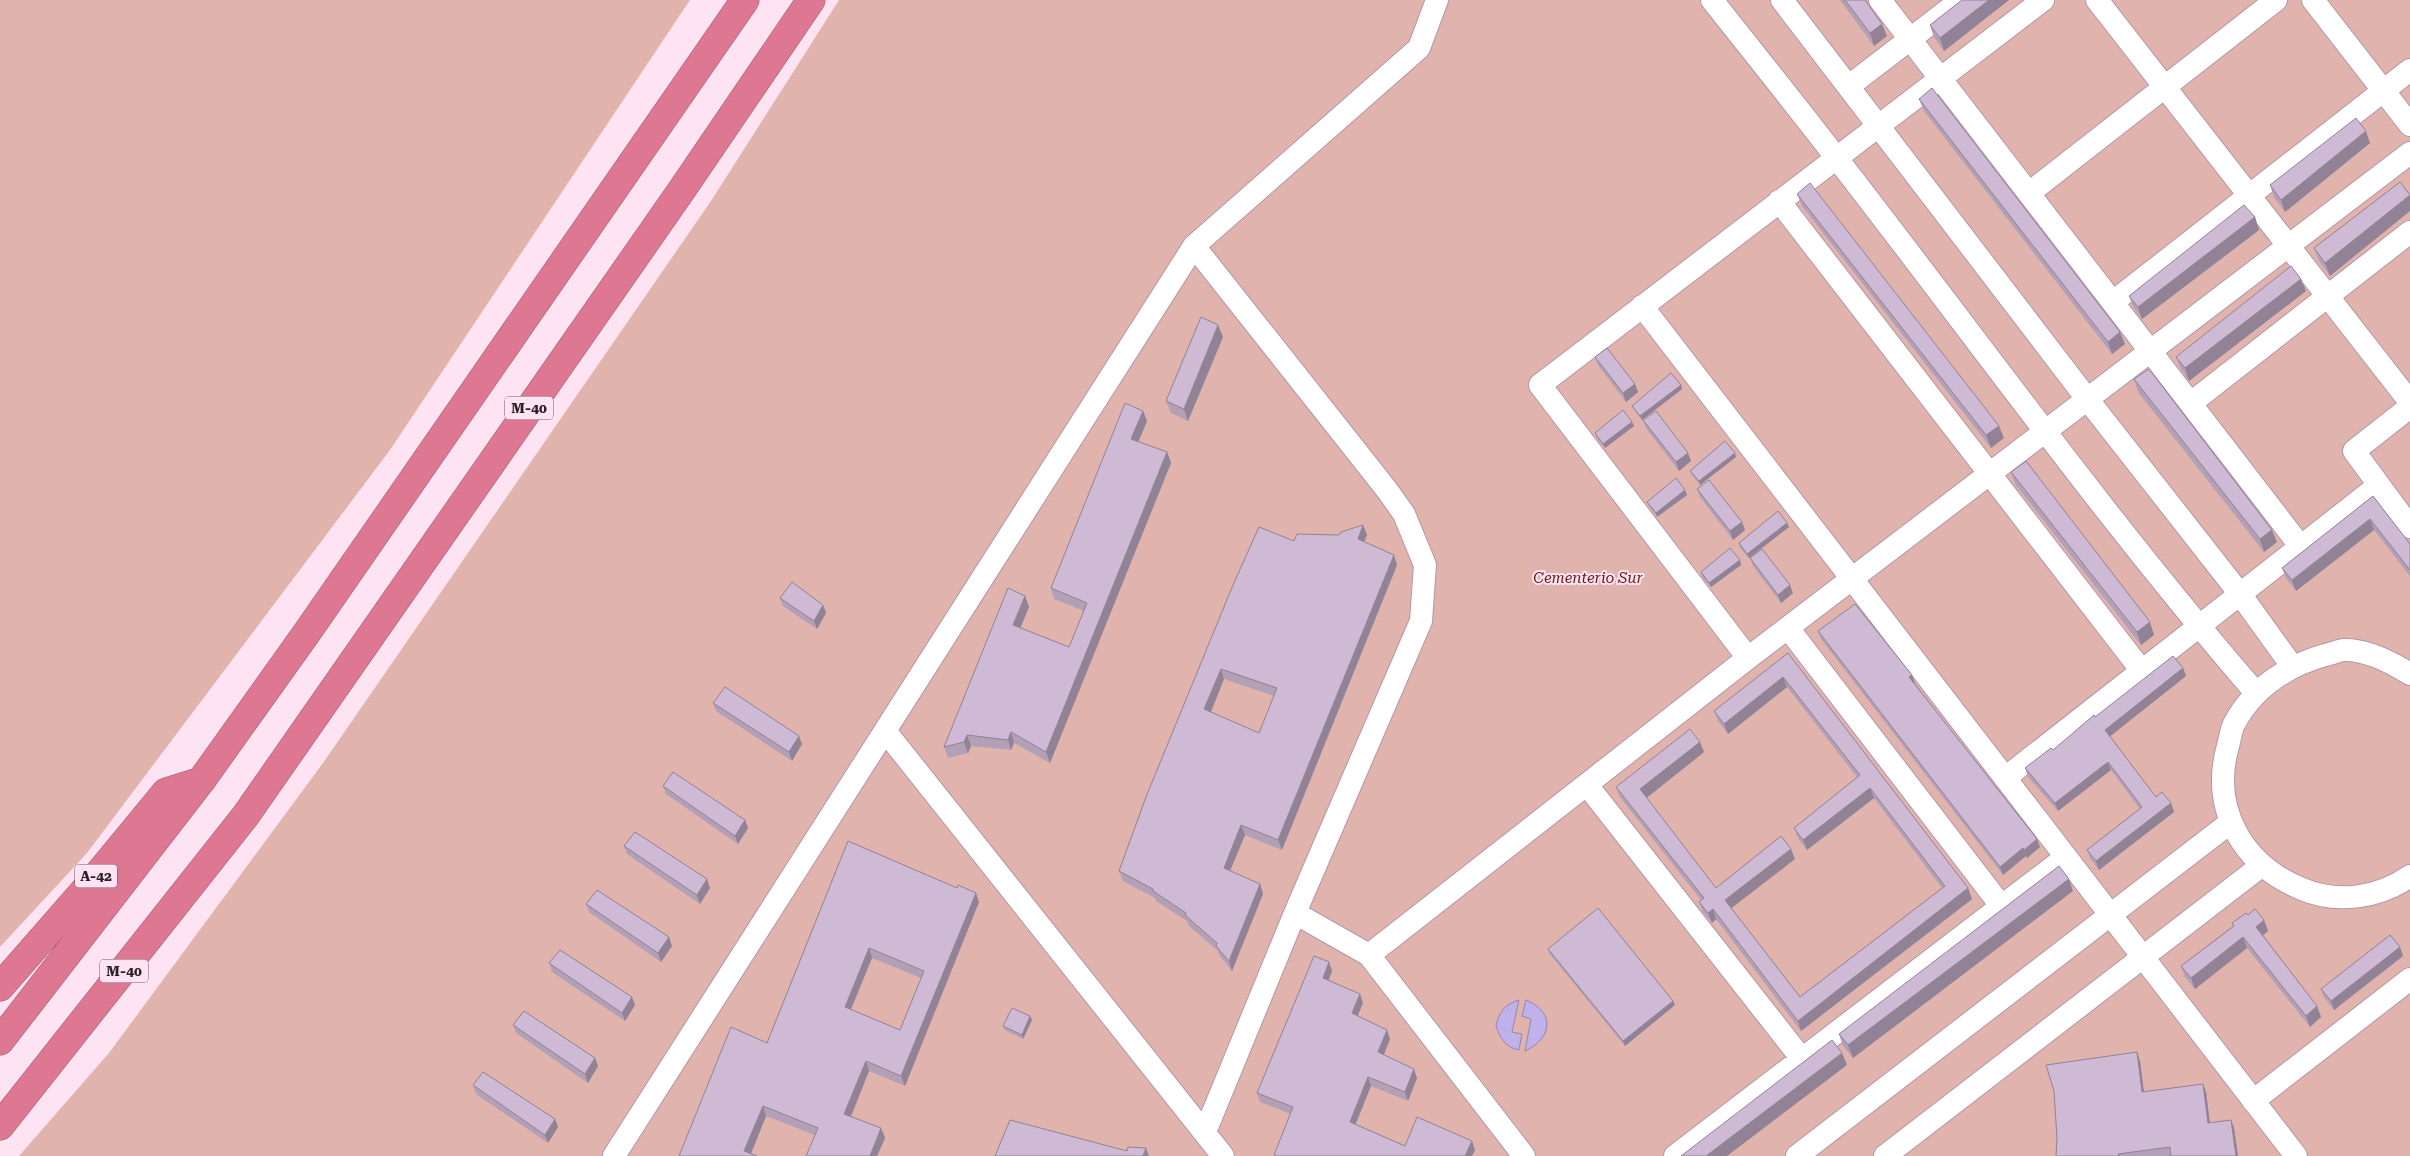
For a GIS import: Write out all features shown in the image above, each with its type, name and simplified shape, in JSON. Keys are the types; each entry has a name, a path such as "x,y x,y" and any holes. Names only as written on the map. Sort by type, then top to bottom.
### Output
{"highway":[{"path":"0,1042 201,781 352,568 745,0"},
{"name":"M-40","path":"0,1126 246,815 681,191 810,0"},
{"name":"A-42","path":"0,987 91,883 166,792 201,781"}],"lane":[{"path":"614,1156 1194,246 1419,48 1438,0"},
{"path":"1712,0 1836,157 2045,433 2198,627 2256,693"},
{"path":"1782,0 2088,400 2240,594 2292,666"},
{"path":"1880,0 2301,547"},
{"path":"1849,86 1961,0"},
{"path":"1748,658 1540,385 2042,0"},
{"path":"2097,0 2410,402"},
{"path":"2029,193 2276,0"},
{"path":"2313,0 2410,125"},
{"path":"2112,302 2410,70"},
{"path":"1369,955 1748,658 2410,153"},
{"path":"1779,200 2142,671"},
{"path":"2190,403 2410,232"},
{"path":"1194,246 1387,490 1404,514 1425,566 1421,621 1295,913 1205,1132"},
{"path":"1642,306 2296,1156"},
{"path":"2410,407 2354,451 2410,527"},
{"path":"2005,778 2378,486"},
{"path":"1788,628 2002,907"},
{"path":"2406,887 2342,898 2313,894 2282,881 2261,866 2245,848 2231,822 2223,795 2223,764 2234,725 2256,693 2292,666 2343,650 2370,654 2409,673"},
{"path":"886,732 1223,1156"},
{"path":"1587,785 1802,1059"},
{"path":"1797,1156 2231,822"},
{"path":"1675,1156 2066,857"},
{"path":"1884,1156 2261,866"},
{"path":"1295,913 1369,955 1524,1156"},
{"path":"2253,1101 2410,979"}],"green space":[{"path":"0,0 690,0 390,450 87,853 0,947"},
{"name":"Cementerio Sur","path":"839,0 2410,0 2410,1156 19,1156 109,1053 323,763 711,201"}],"shaded area":[{"path":"1519,1000 1512,1032 1522,1034 1519,1050 1510,1047 1504,1042 1496,1026 1503,1009"},
{"path":"1526,1000 1542,1011 1547,1025 1541,1039 1525,1051 1531,1019 1522,1016"}],"building":[{"path":"1845,0 1865,0 1882,24 1870,33"},
{"path":"1962,0 1989,0 1940,38 1930,25"},
{"path":"1932,88 2120,332 2108,342 1919,99"},
{"path":"2356,118 2366,131 2281,200 2270,185"},
{"path":"2400,182 2410,195 2325,263 2314,248"},
{"path":"1810,183 1999,426 1986,435 1797,194"},
{"path":"2244,205 2255,217 2138,307 2129,296"},
{"path":"2291,266 2301,279 2185,368 2176,357"},
{"path":"1201,317 1218,325 1184,409 1166,401"},
{"path":"1607,348 1635,384 1623,393 1595,357"},
{"path":"2149,369 2272,530 2260,539 2134,379"},
{"path":"1671,373 1681,385 1640,416 1632,406"},
{"path":"1125,403 1143,411 1131,439 1167,452 1046,752 1011,732 1008,740 967,735 964,742 944,747 1008,588 1025,596 1013,625 1069,647 1087,603 1051,588"},
{"path":"1623,410 1632,422 1603,444 1595,433"},
{"path":"1656,411 1688,453 1676,462 1643,420"},
{"path":"1725,441 1735,453 1699,481 1690,471"},
{"path":"2026,461 2150,622 2137,632 2011,472"},
{"path":"1676,478 1685,490 1656,513 1647,502"},
{"path":"1709,480 1742,522 1730,531 1697,489"},
{"path":"2373,496 2410,544 2410,570 2370,519 2292,580 2282,568"},
{"path":"1778,511 1787,523 1747,554 1739,543"},
{"path":"1363,525 1358,539 1394,555 1278,840 1241,825 1224,868 1260,884 1229,961 1216,946 1217,943 1185,915 1186,913 1153,891 1153,889 1119,871 1146,797 1233,585 1259,527 1294,541 1297,534 1339,535 1341,532","holes":["1221,669 1277,688 1259,733 1204,709"]},
{"path":"1730,548 1740,560 1709,583 1701,572"},
{"path":"1762,549 1790,585 1778,595 1750,558"},
{"path":"792,582 823,605 814,621 780,598"},
{"path":"1855,604 1912,675 1909,677 2037,839 2000,867 1818,631"},
{"path":"1788,653 1968,888 1798,1021 1713,909 1708,913 1699,902 1704,898 1616,787 1690,729 1700,742 1640,789 1716,888 1781,836 1791,849 1725,900 1800,997 1945,886 1870,788 1803,840 1794,828 1860,775 1783,677 1724,724 1714,711"},
{"path":"2173,656 2183,668 2105,730 2156,797 2162,792 2171,803 2096,861 2087,850 2142,807 2108,762 2055,803 2025,768 2051,748 2053,750 2094,715 2095,717"},
{"path":"725,687 799,736 789,752 713,703"},
{"path":"673,772 745,820 735,836 663,786"},
{"path":"635,832 707,879 697,895 624,846"},
{"path":"848,841 957,888 958,885 976,893 901,1076 866,1061 844,1114 881,1128 870,1156 806,1156 818,1128 763,1106 744,1151 757,1156 679,1156 731,1027 767,1043","holes":["869,948 924,971 900,1030 845,1007"]},
{"path":"2059,866 2069,879 1848,1045 1839,1034"},
{"path":"597,890 669,937 658,953 586,904"},
{"path":"1598,908 1673,1001 1623,1041 1548,949"},
{"path":"2255,909 2264,920 2256,927 2317,1006 2306,1016 2243,937 2191,978 2181,966 2234,926 2232,923"},
{"path":"2390,935 2400,947 2331,1001 2321,989"},
{"path":"560,950 632,997 622,1013 549,963"},
{"path":"1314,956 1329,962 1323,978 1360,994 1352,1013 1387,1030 1378,1052 1414,1069 1405,1092 1368,1077 1350,1122 1405,1146 1417,1117 1472,1141 1465,1156 1274,1155 1293,1107 1257,1093"},
{"path":"1012,1008 1030,1016 1022,1035 1003,1026"},
{"path":"524,1011 595,1058 585,1074 513,1025"},
{"path":"1832,1040 1842,1053 1706,1156 1681,1156"},
{"path":"2137,1052 2142,1092 2203,1084 2208,1123 2231,1120 2236,1156 2171,1156 2170,1147 2118,1154 2119,1156 2056,1156 2057,1138 2054,1091 2046,1065"},
{"path":"483,1072 555,1119 545,1135 473,1085"},
{"path":"1010,1120 1127,1151 1128,1147 1146,1148 1143,1156 995,1156"}]}
